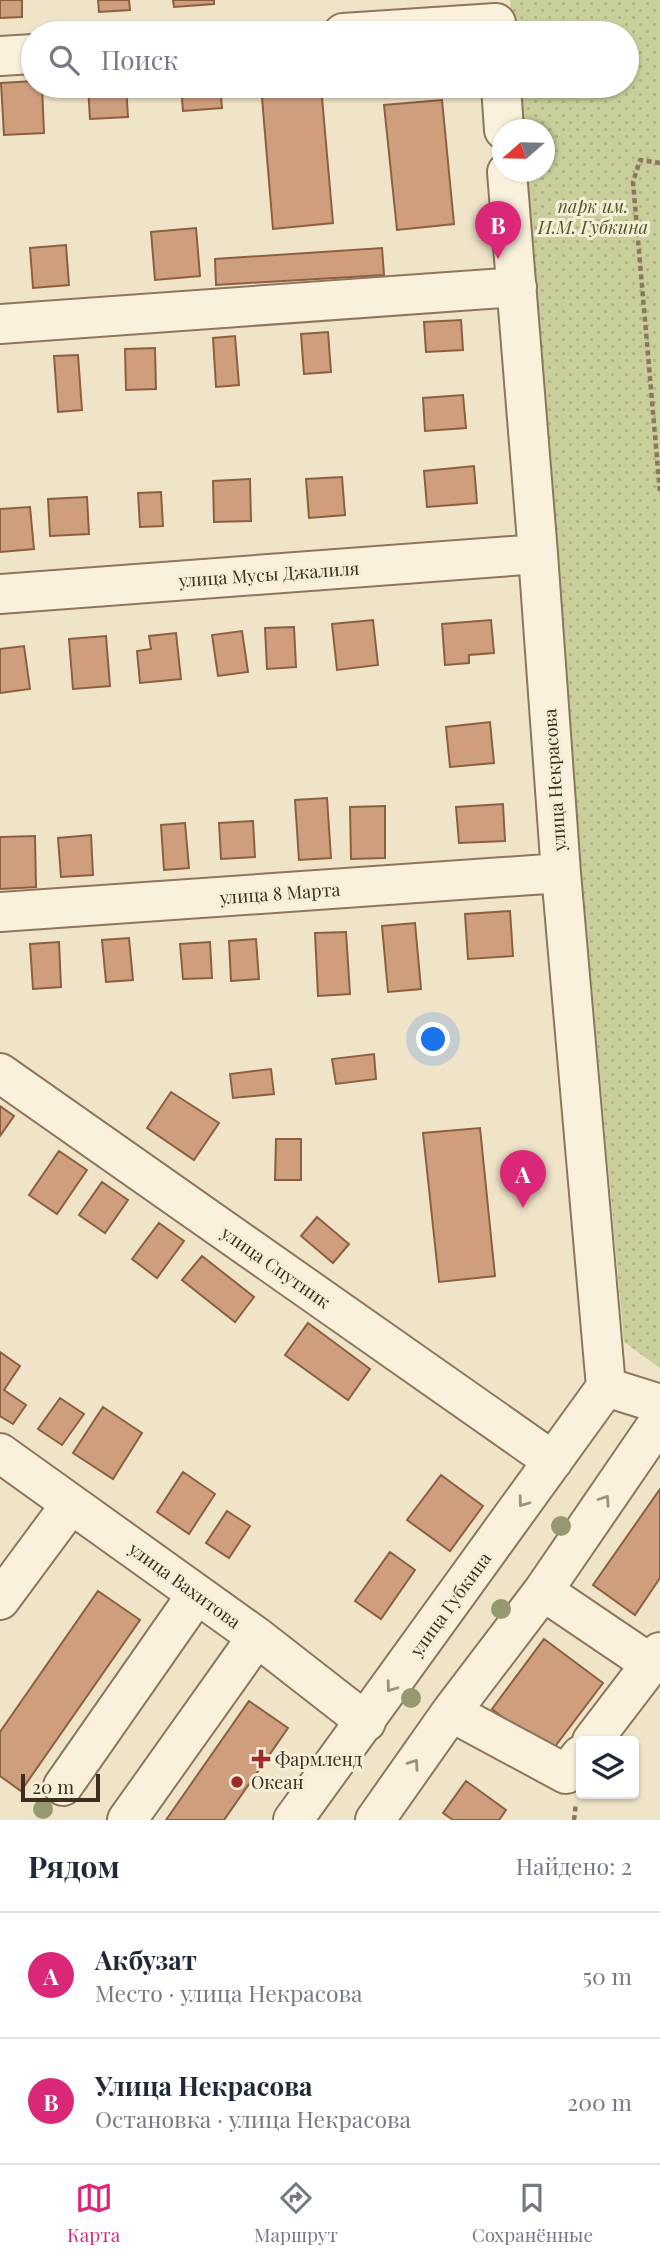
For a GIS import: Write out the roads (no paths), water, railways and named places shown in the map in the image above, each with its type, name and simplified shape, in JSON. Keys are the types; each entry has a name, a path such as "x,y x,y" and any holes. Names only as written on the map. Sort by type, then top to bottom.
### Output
{"street":[{"path":"474,21 496,19"},
{"path":"0,56 21,55"},
{"path":"502,98 503,119"},
{"name":"улица Некрасова","path":"509,182 561,873 606,1387"},
{"path":"0,324 516,287"},
{"name":"улица Мусы Джалиля","path":"0,594 538,554"},
{"name":"улица 8 Марта","path":"0,912 561,873"},
{"name":"улица Спутник","path":"0,1073 553,1461"},
{"path":"606,1387 660,1404"},
{"name":"улица Губкина","path":"293,1820 366,1723 606,1387"},
{"path":"375,1820 451,1712 543,1591 660,1420"},
{"name":"улица Вахитова","path":"0,1453 257,1637 366,1723"},
{"path":"0,1600 71,1504"},
{"path":"543,1591 655,1658 596,1736"},
{"path":"63,1786 197,1594"},
{"path":"127,1820 257,1637"},
{"path":"451,1712 566,1774 576,1761"}],"place":[{"name":"Улица Некрасова","path":"498,259"},
{"name":"Акбузат","path":"523,1208"},
{"name":"Фармленд","path":"261,1759"},
{"name":"Океан","path":"237,1782"}],"park label":[{"name":"парк им. И.М. Губкина","path":"593,216"}]}
